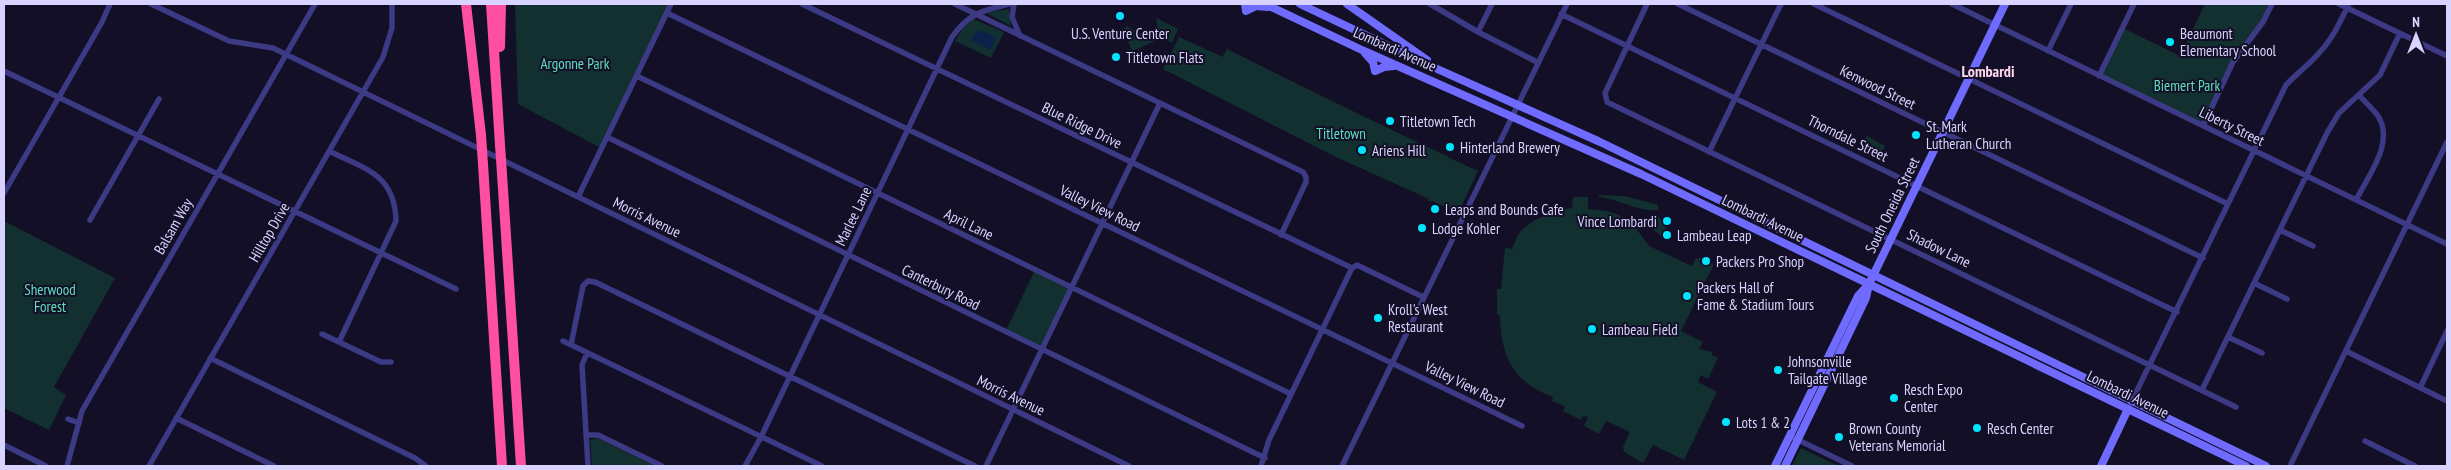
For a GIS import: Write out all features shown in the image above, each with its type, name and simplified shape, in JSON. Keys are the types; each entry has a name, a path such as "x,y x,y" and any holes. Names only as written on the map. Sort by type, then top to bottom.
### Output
{"highway":[{"path":"466,4 478,96"},
{"path":"473,4 502,466"},
{"path":"491,4 522,466"},
{"path":"500,141 501,4"}],"main road":[{"path":"1245,4 1246,11 1258,6 1273,8"},
{"name":"Lombardi Avenue","path":"1265,4 1364,51 1645,175 2246,466"},
{"name":"Lombardi Avenue","path":"1300,4 1435,68 1598,141 2266,466"},
{"path":"1347,4 1427,60 1435,68"},
{"name":"South Oneida Street","path":"1785,466 1794,438 1858,294 1869,284 2004,4"},
{"path":"1364,51 1373,62 1375,71 1384,67 1399,66"},
{"path":"2101,466 2128,409"},
{"name":"South Oneida Street","path":"1776,466 1794,438"}],"street":[{"path":"4,193 110,4"},
{"name":"Morris Avenue","path":"151,4 229,41 274,48 1129,466"},
{"name":"Balsam Way","path":"67,466 82,411 315,4"},
{"name":"Hilltop Drive","path":"149,466 388,46 392,28 392,4"},
{"path":"578,197 671,4"},
{"name":"Blue Ridge Drive","path":"802,4 1281,235 1352,268 1357,265 1423,297"},
{"path":"955,4 1299,170 1306,176 1305,185 1281,235"},
{"name":"Marlee Lane","path":"745,466 762,437 952,37 962,24 976,14 1009,4"},
{"path":"1014,4 1012,17 1020,36"},
{"path":"1430,4 1478,32 1537,62"},
{"path":"1478,32 1492,4"},
{"path":"1342,466 1516,104 1567,4"},
{"path":"1627,46 1647,4"},
{"name":"Kenwood Street","path":"1678,4 2202,258"},
{"path":"1709,152 1781,4"},
{"path":"1814,4 2228,204"},
{"name":"Liberty Street","path":"1952,4 2447,244"},
{"path":"2048,51 2070,4"},
{"path":"2099,76 2134,4"},
{"path":"2203,126 2233,62 2263,22 2272,4"},
{"path":"2340,4 2348,6 2447,56"},
{"path":"2128,409 2177,312 2286,85 2320,53 2333,35 2348,6"},
{"name":"Valley View Road","path":"667,13 1522,426"},
{"name":"Thorndale Street","path":"1562,14 2177,312"},
{"path":"2202,390 2327,132 2339,113 2380,74 2400,33"},
{"name":"Shadow Lane","path":"1627,46 1605,93 1607,102 2236,407"},
{"path":"4,71 456,289"},
{"name":"April Lane","path":"636,76 1291,394"},
{"path":"2356,200 2383,146 2384,133 2378,117 2359,95"},
{"path":"90,220 159,99"},
{"path":"986,466 1160,103"},
{"name":"Canterbury Road","path":"607,138 1265,458"},
{"path":"2290,466 2444,155 2447,142"},
{"path":"329,151 379,176 388,187 396,212 396,220 382,254 339,342"},
{"path":"2280,230 2313,246"},
{"path":"1261,466 1270,440 1291,394 1352,268"},
{"path":"571,345 583,286 588,281 595,282 976,466"},
{"path":"2254,284 2287,299"},
{"path":"2420,388 2447,331"},
{"path":"322,334 381,362 391,362"},
{"path":"2228,337 2262,353"},
{"path":"563,341 822,466"},
{"path":"2346,351 2447,401"},
{"path":"588,353 582,365 588,466"},
{"path":"210,358 415,458 426,466"},
{"path":"176,418 274,466"},
{"path":"68,419 79,423"},
{"path":"586,435 598,435 662,466"},
{"path":"1794,438 1852,466"},
{"path":"2364,441 2415,466"},
{"path":"4,446 46,466"}],"green space":[{"name":"Argonne Park","path":"515,4 669,4 599,147 518,104"},
{"name":"Biemert Park","path":"2205,4 2272,4 2233,62 2203,126 2099,76 2123,28 2180,56"},
{"path":"1009,9 1011,26 988,14 990,12"},
{"path":"1156,18 1178,29 1172,43 1159,37"},
{"path":"973,19 1004,32 991,58 955,41 963,28"},
{"path":"1126,26 1156,41 1132,51 1124,30"},
{"name":"Titletown","path":"1179,37 1223,57 1227,49 1449,157 1448,159 1450,158 1478,171 1458,213 1428,201 1429,199 1336,157 1163,69"},
{"path":"1867,136 1885,146 1878,160 1860,151"},
{"path":"1599,195 1625,196 1658,205 1658,210 1643,209 1599,197"},
{"name":"Lambeau Field","path":"1573,197 1588,197 1588,209 1607,211 1619,215 1635,227 1649,246 1692,266 1696,258 1700,257 1714,264 1681,331 1703,342 1699,349 1712,352 1712,355 1718,358 1708,379 1701,375 1698,382 1717,392 1684,460 1653,445 1643,463 1624,452 1623,447 1630,432 1606,421 1599,434 1584,426 1588,417 1583,416 1581,420 1563,411 1565,406 1552,401 1553,397 1539,391 1519,376 1507,355 1503,343 1500,315 1497,315 1497,289 1501,289 1505,247 1512,249 1520,232 1537,219 1550,213 1572,208"},
{"path":"1658,216 1667,226 1662,237 1654,230 1647,218"},
{"name":"Sherwood Forest","path":"4,221 115,278 54,387 66,395 49,430 4,408"},
{"path":"1035,270 1072,288 1042,350 1005,332"},
{"path":"597,438 654,466 592,466 590,440"},
{"path":"1801,448 1838,466 1792,466"}],"water":[{"path":"980,30 996,37 991,50 972,41 974,34"}],"place":[{"name":"U.S. Venture Center","path":"1120,16"},
{"name":"Beaumont Elementary School","path":"2170,42"},
{"name":"Titletown Flats","path":"1116,57"},
{"name":"Titletown Tech","path":"1390,121"},
{"name":"St. Mark Lutheran Church","path":"1916,135"},
{"name":"Hinterland Brewery","path":"1450,147"},
{"name":"Ariens Hill","path":"1362,150"},
{"name":"Leaps and Bounds Cafe","path":"1435,209"},
{"name":"Vince Lombardi","path":"1667,221"},
{"name":"Lodge Kohler","path":"1422,228"},
{"name":"Lambeau Leap","path":"1667,235"},
{"name":"Packers Pro Shop","path":"1706,261"},
{"name":"Packers Hall of Fame & Stadium Tours","path":"1687,296"},
{"name":"Kroll's West Restaurant","path":"1378,318"},
{"name":"Lambeau Field","path":"1592,329"},
{"name":"Johnsonville Tailgate Village","path":"1778,370"},
{"name":"Resch Expo Center","path":"1894,398"},
{"name":"Lots 1 & 2","path":"1726,422"},
{"name":"Resch Center","path":"1977,428"},
{"name":"Brown County Veterans Memorial","path":"1839,437"}],"district":[{"name":"Lombardi","path":"1988,71"}]}
